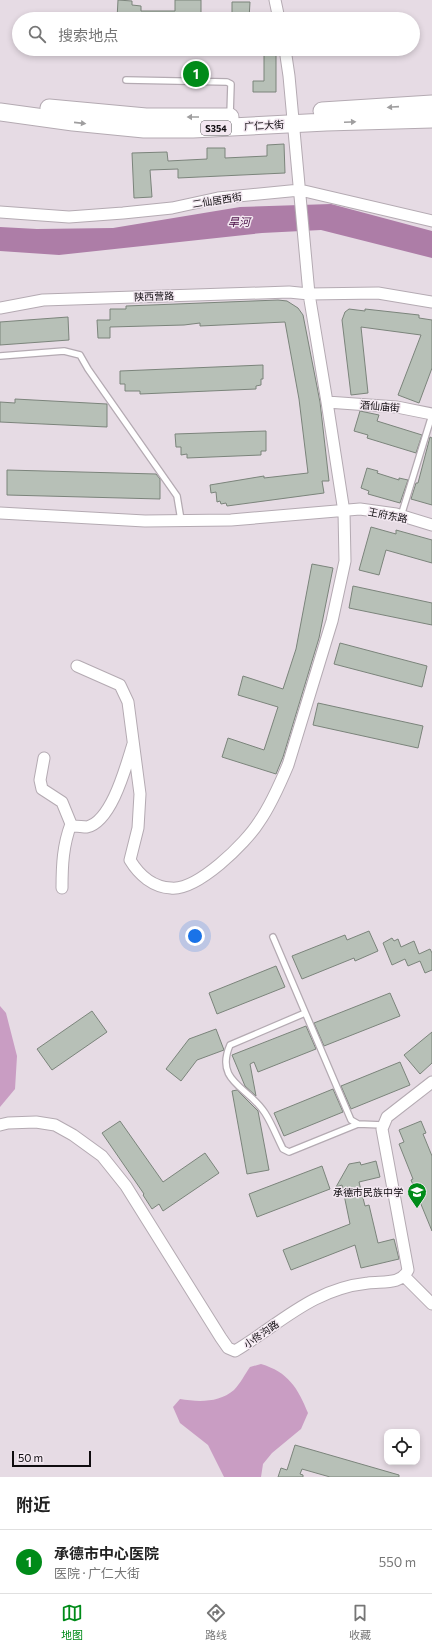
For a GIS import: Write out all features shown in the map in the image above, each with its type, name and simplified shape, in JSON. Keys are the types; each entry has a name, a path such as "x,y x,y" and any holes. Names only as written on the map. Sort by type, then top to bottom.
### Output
{"main road":[{"name":"广仁大街","path":"0,102 14,105 146,116 293,119 432,119"},
{"name":"广仁大街","path":"0,112 73,122 144,129 193,129 432,104"}],"street":[{"path":"275,0 278,12"},
{"path":"77,666 120,685 128,702 140,794 138,828 130,860 135,869 153,884 172,889 188,885 214,869 243,843 259,822 280,785 288,765 332,621 345,560 344,512 309,294 286,56"},
{"name":"二仙居西街","path":"0,212 69,217 172,208 218,198 300,195 432,221"},
{"name":"陕西营路","path":"0,308 43,300 289,292 309,294 378,294 432,302"},
{"name":"酒仙庙街","path":"327,402 397,407 432,415"},
{"name":"王府东路","path":"0,513 145,521 231,520 316,512 344,512 360,509 401,516 432,525"},
{"path":"71,824 74,826 87,826 96,822 104,814 117,789 134,741"},
{"path":"44,758 40,780 42,789 62,802 71,824 67,833 62,859 62,888"},
{"path":"432,1082 387,1117 382,1129 408,1270 405,1277 432,1304"},
{"name":"小佟沟路","path":"0,1125 8,1123 36,1122 54,1125 73,1135 102,1156 126,1186 221,1338 228,1348 235,1351 288,1314 313,1300 354,1284 396,1281 405,1277"}],"lane":[{"path":"126,80 227,82 231,84 230,117"},
{"path":"0,356 64,351 80,355 88,369 177,496 181,520"},
{"path":"401,516 432,415"},
{"path":"273,937 351,1120 358,1124"},
{"path":"305,1013 230,1045 225,1056 226,1067 230,1077 265,1112 283,1149 289,1152 358,1124 384,1125"}],"shaded area":[{"path":"0,1006 6,1013 17,1056 15,1089 0,1107"},
{"path":"261,1364 270,1367 285,1376 291,1382 308,1413 301,1429 272,1453 263,1464 261,1477 224,1477 208,1445 180,1423 173,1407 180,1399 201,1401 222,1397 236,1388 250,1367"}],"water":[{"name":"旱河","path":"331,204 432,231 432,258 321,230 262,233 59,255 0,251 0,227 37,229 113,228 240,207"}],"building":[{"path":"118,0 132,1 132,5 141,6 141,11 175,11 175,0 201,0 201,12 117,12"},
{"path":"232,2 250,2 249,12 232,12"},
{"path":"264,56 276,56 276,92 253,92 253,81 264,81"},
{"path":"284,144 285,173 178,178 178,169 150,170 152,197 134,198 132,153 167,152 168,161 207,159 207,148 225,148 225,158 267,156 267,145"},
{"path":"278,300 287,301 298,308 303,315 320,402 329,481 322,481 324,493 227,506 226,503 221,504 220,501 217,502 216,492 211,493 210,485 264,476 264,478 308,473 299,399 285,322 200,326 200,323 184,325 110,327 110,338 98,338 97,320 110,320 110,309 126,309 126,306"},
{"path":"349,309 365,311 365,309 419,315 419,318 432,320 432,368 419,403 398,395 421,335 361,327 368,393 351,395 342,320 345,312"},
{"path":"68,317 69,340 0,345 0,322"},
{"path":"263,365 263,379 261,379 261,385 256,386 256,389 140,394 140,391 125,391 125,384 120,384 120,371"},
{"path":"15,399 107,404 107,427 0,422 0,402 15,403"},
{"path":"360,411 379,415 377,421 422,435 416,453 367,438 368,435 354,431"},
{"path":"266,431 266,451 261,451 261,455 187,458 187,454 181,455 181,447 176,447 175,434"},
{"path":"430,437 432,438 432,505 411,499 416,483 418,483"},
{"path":"367,468 399,480 399,478 408,480 400,503 368,494 369,491 361,488"},
{"path":"7,470 156,474 160,479 160,499 7,495"},
{"path":"371,527 396,534 396,530 432,540 432,563 386,550 379,575 359,570"},
{"path":"312,564 333,568 319,638 283,757 276,774 222,757 228,738 264,750 278,707 238,695 243,676 283,689 296,649"},
{"path":"353,586 432,603 432,625 349,608"},
{"path":"340,643 427,666 422,687 334,664"},
{"path":"318,703 423,726 418,748 313,725"},
{"path":"369,931 378,951 355,961 354,958 302,979 292,956 345,935 347,940"},
{"path":"392,938 394,941 398,939 401,947 414,941 419,954 430,949 432,953 432,970 425,973 420,961 408,966 405,959 392,965 383,943"},
{"path":"276,966 285,987 217,1014 209,993"},
{"path":"390,993 400,1016 324,1046 314,1023"},
{"path":"92,1011 107,1032 52,1070 37,1049"},
{"path":"306,1026 316,1049 258,1072 254,1062 250,1064 256,1096 245,1086 232,1055"},
{"path":"216,1029 224,1050 197,1060 181,1081 166,1069 189,1039"},
{"path":"432,1032 432,1063 420,1074 404,1055"},
{"path":"400,1062 410,1085 351,1109 341,1086"},
{"path":"333,1089 343,1112 284,1136 274,1113"},
{"path":"237,1090 258,1111 269,1170 247,1174 232,1091"},
{"path":"120,1121 163,1182 205,1153 219,1173 163,1211 159,1204 152,1209 143,1195 144,1194 102,1133"},
{"path":"421,1121 426,1133 423,1134 432,1156 432,1231 411,1180 413,1179 399,1144 404,1142 399,1130"},
{"path":"376,1161 380,1177 359,1182 365,1206 369,1205 378,1243 394,1239 399,1259 361,1268 355,1245 291,1270 283,1250 350,1224 342,1185 336,1187 349,1164 360,1162 361,1165"},
{"path":"322,1166 330,1189 257,1217 249,1194"},
{"path":"295,1445 399,1475 399,1477 330,1477 302,1469 300,1474 303,1475 303,1477 278,1477 281,1468 287,1470"}],"place":[{"name":"承德市中心医院","path":"196,74"},
{"name":"承德市民族中学","path":"417,1209"}]}
